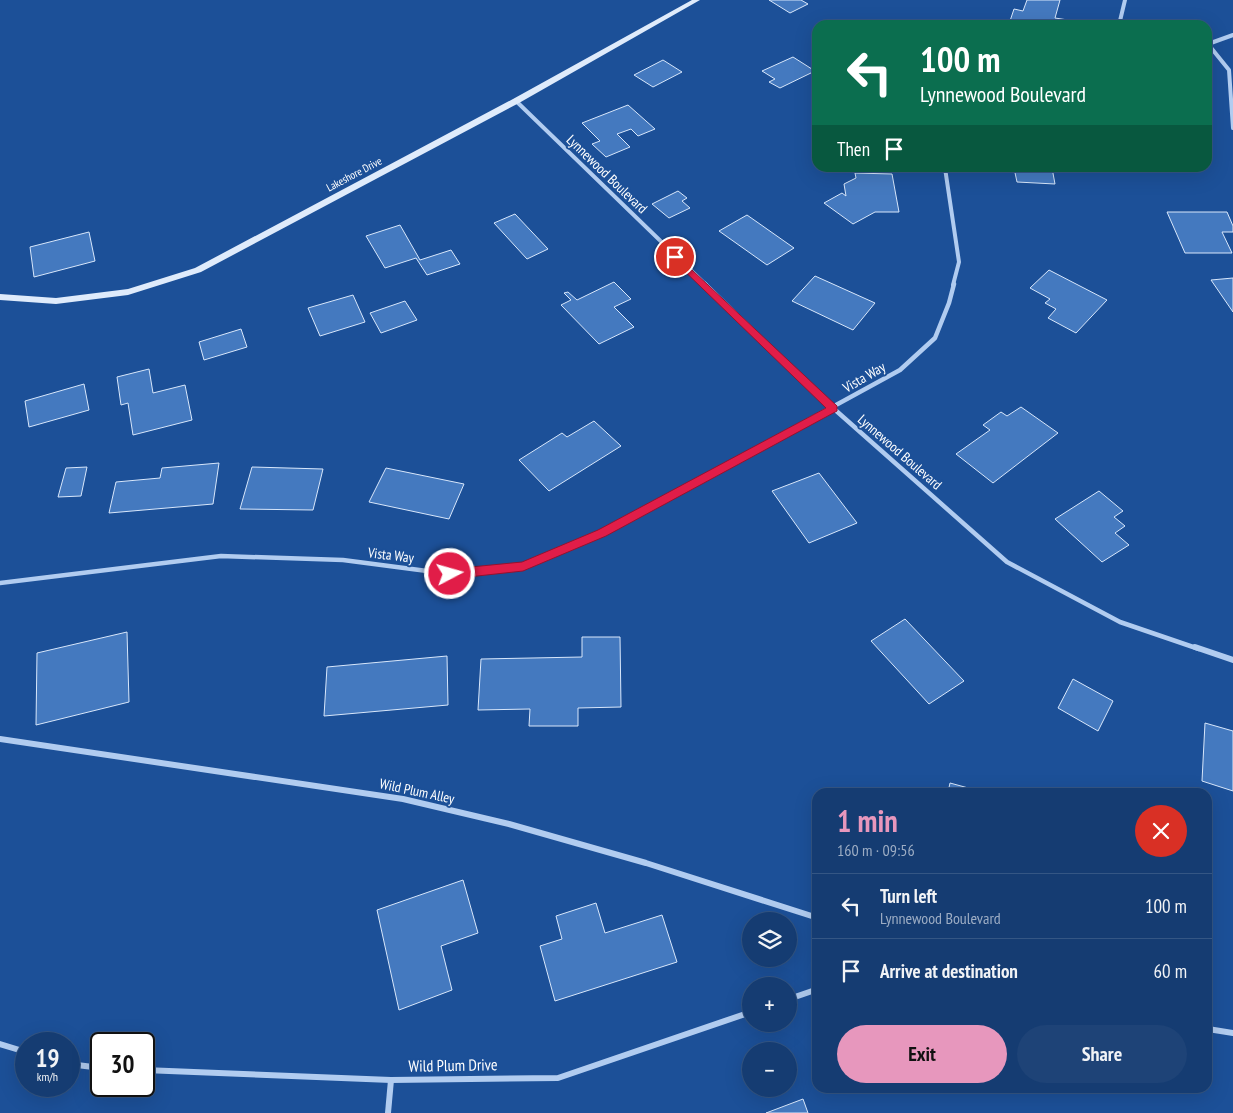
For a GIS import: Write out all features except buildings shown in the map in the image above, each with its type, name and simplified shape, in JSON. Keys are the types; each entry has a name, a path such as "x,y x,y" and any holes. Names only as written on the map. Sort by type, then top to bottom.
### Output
{"main road":[{"name":"Lakeshore Drive","path":"0,297 56,301 128,292 198,270 516,101 697,0"}],"street":[{"path":"1121,20 1124,0"},
{"path":"1212,43 1233,35"},
{"path":"1212,49 1228,70 1233,128"},
{"name":"Lynnewood Boulevard","path":"516,101 833,408 1007,562 1120,622 1233,660"},
{"name":"Vista Way","path":"0,583 221,556 343,560 450,574 523,566 602,533 900,370 935,338 949,304 959,262 946,172"},
{"name":"Wild Plum Alley","path":"0,739 403,799 509,824 637,861 812,916"},
{"path":"797,996 812,991"},
{"name":"Wild Plum Drive","path":"155,1070 391,1080 558,1078 742,1015"},
{"path":"1212,1030 1233,1033"},
{"path":"0,1044 15,1049"},
{"path":"388,1113 391,1080"}],"route":[{"path":"450,574 523,566 602,533 833,408 675,257"}]}
